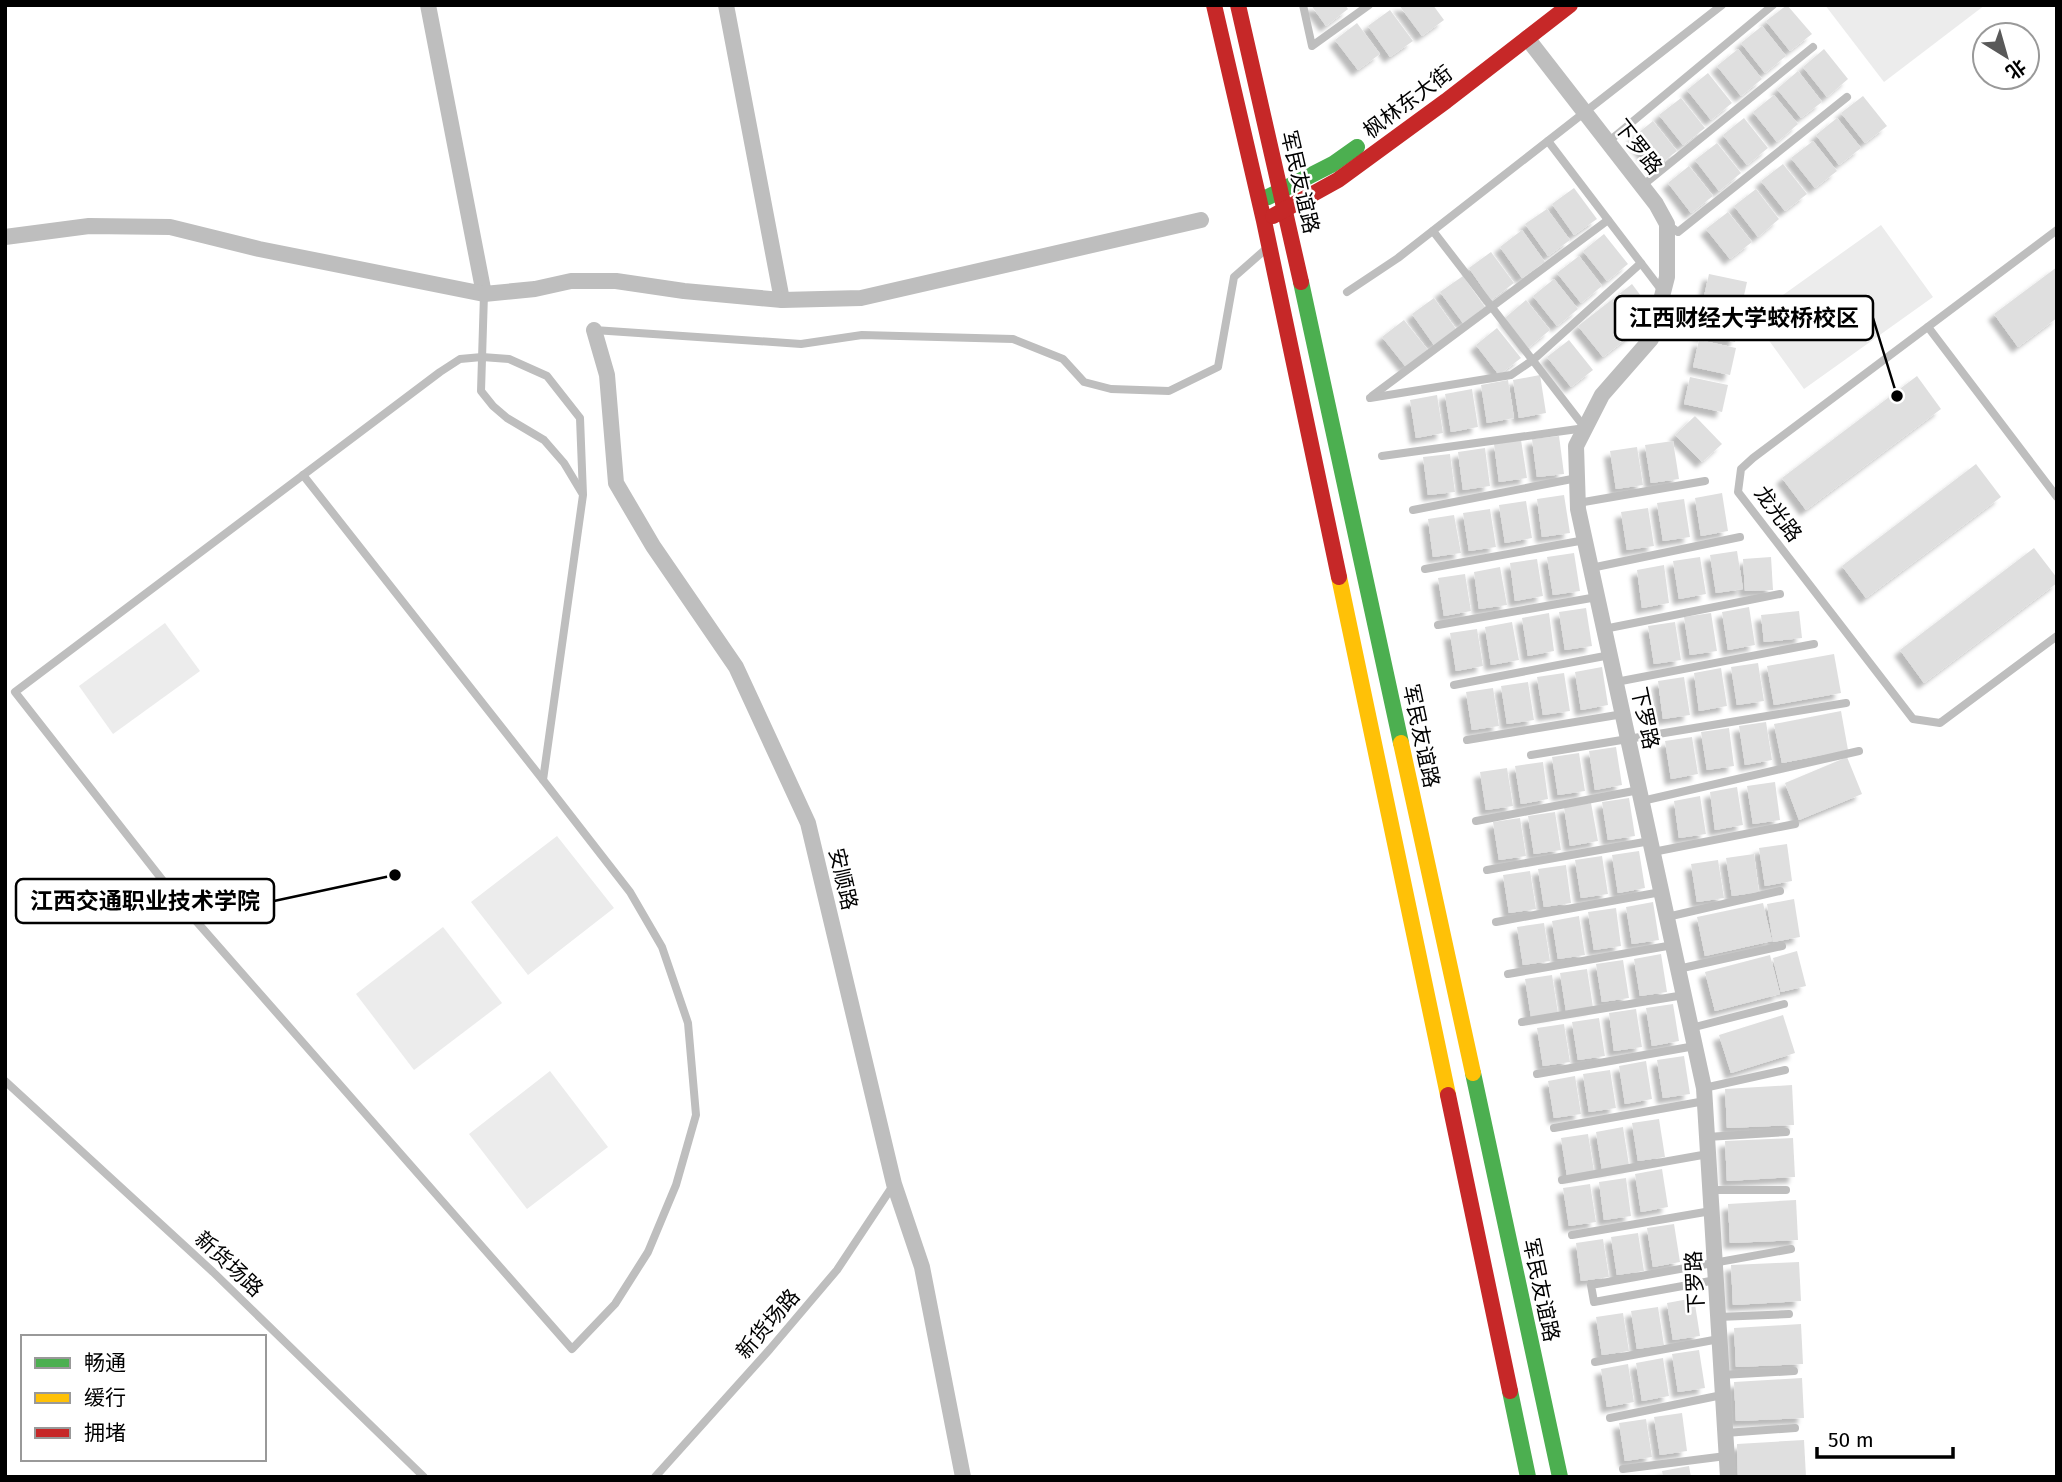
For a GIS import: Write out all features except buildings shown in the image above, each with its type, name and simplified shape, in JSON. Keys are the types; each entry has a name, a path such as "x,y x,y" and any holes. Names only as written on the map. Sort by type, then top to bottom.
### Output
{"street":[{"path":"428,5 484,294"},
{"path":"726,5 782,300"},
{"name":"军民友谊路","path":"1214,5 1264,221 1528,1477"},
{"name":"军民友谊路","path":"1238,5 1281,190 1560,1477"},
{"name":"枫林东大街","path":"1259,202 1333,164 1547,5"},
{"name":"枫林东大街","path":"1264,221 1338,180 1570,5"},
{"name":"下罗路","path":"1527,38 1642,186 1667,224 1667,277 1651,339 1602,395 1576,446 1578,503 1704,1094 1727,1477"},
{"path":"5,237 89,226 170,227 260,249 484,294 535,289 570,281 616,281 684,291 782,300 861,298 1201,220"},
{"name":"安顺路","path":"594,330 607,375 616,483 653,547 736,667 808,823 894,1184 922,1267 963,1477"}],"lane":[{"path":"1303,5 1312,46 1368,5"},
{"path":"1348,292 1433,231 1722,5"},
{"path":"1608,142 1773,5"},
{"path":"1642,186 1813,47"},
{"path":"1667,224 1678,232 1847,97"},
{"path":"1548,141 1663,292"},
{"path":"1608,220 1493,309 1370,398 1511,375 1533,360 1641,263"},
{"name":"龙光路","path":"2057,230 1754,458 1741,469 1738,492 1913,719 1940,723 2057,636"},
{"path":"1382,456 1585,428 1433,231"},
{"path":"594,330 802,344 862,335 1013,339 1063,359 1084,382 1111,390 1169,391 1218,367 1234,277 1269,246"},
{"path":"484,294 481,391 493,407 507,418 544,440 564,463 583,495"},
{"path":"1928,327 2057,497"},
{"path":"303,475 630,892 662,947 688,1023 696,1115 676,1185 648,1252 615,1304 572,1349 182,905 15,692 303,475 460,359 509,359 547,376 580,418 583,495 543,780"},
{"path":"1413,510 1577,478"},
{"path":"1578,503 1705,481"},
{"path":"1591,568 1740,537"},
{"path":"1425,569 1585,540"},
{"path":"1604,629 1780,594"},
{"path":"1438,625 1597,597"},
{"path":"1616,682 1814,644"},
{"path":"1454,685 1610,654"},
{"path":"1531,755 1846,703"},
{"path":"1467,740 1623,714"},
{"path":"1476,821 1640,796 1859,751"},
{"path":"1487,870 1795,824"},
{"path":"1667,917 1780,891"},
{"path":"1496,922 1661,892"},
{"path":"1508,974 1673,945"},
{"path":"1678,969 1782,946"},
{"path":"1522,1022 1684,996"},
{"path":"1691,1028 1784,1003"},
{"path":"1537,1074 1695,1046"},
{"path":"1555,1128 1704,1094 1785,1070"},
{"name":"新货场路","path":"5,1081 213,1272 424,1477"},
{"path":"1707,1137 1786,1132"},
{"path":"1562,1180 1708,1154"},
{"name":"新货场路","path":"655,1477 837,1270 894,1184"},
{"path":"1710,1190 1786,1190"},
{"path":"1572,1235 1711,1211"},
{"path":"1716,1280 1594,1302 1591,1285 1791,1249"},
{"path":"1718,1317 1789,1314"},
{"path":"1595,1362 1719,1339"},
{"path":"1721,1375 1794,1371"},
{"path":"1610,1418 1722,1395"},
{"path":"1725,1433 1795,1428"},
{"path":"1623,1469 1726,1456"}],"shaded area":[{"path":"1825,5 1985,5 1884,82"},
{"path":"1881,225 1933,297 1804,389 1752,317"},
{"path":"165,623 200,671 113,734 79,686"},
{"path":"557,836 614,908 528,975 471,902"},
{"path":"443,927 502,1003 414,1070 356,994"},
{"path":"550,1071 608,1147 527,1209 469,1134"}],"traffic: fast":[{"path":"1268,197 1333,164 1357,147"},
{"path":"1301,282 1401,743"},
{"path":"1473,1073 1560,1477"},
{"path":"1510,1391 1528,1477"}],"traffic: slow":[{"path":"1339,577 1448,1095"},
{"path":"1401,743 1473,1073"}],"traffic: jam":[{"path":"1214,5 1264,221 1339,577"},
{"path":"1238,5 1301,282"},
{"path":"1273,216 1338,180 1570,5"},
{"path":"1448,1095 1510,1391"}],"place":[{"name":"江西财经大学蛟桥校区","path":"1897,396"},
{"name":"江西交通职业技术学院","path":"395,875"}]}
